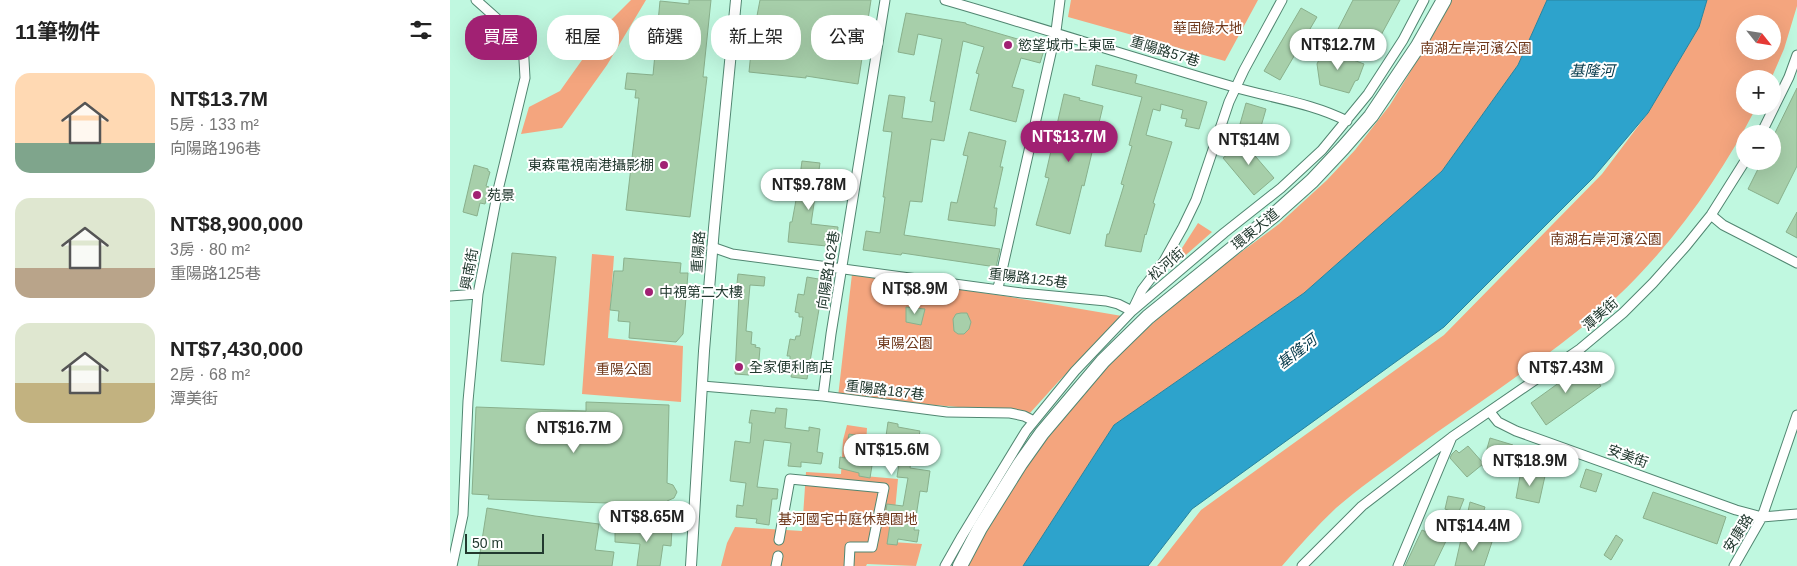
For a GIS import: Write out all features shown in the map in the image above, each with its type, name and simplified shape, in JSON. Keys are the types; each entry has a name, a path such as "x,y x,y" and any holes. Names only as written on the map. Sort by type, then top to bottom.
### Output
{"highway":[{"name":"環東大道","path":"959,566 1008,481 1040,435 1064,406 1102,362 1147,318 1311,182 1369,118 1386,95 1444,0"}],"street":[{"name":"興南街","path":"452,566 462,515 468,401 478,294 498,190 525,78 522,42 476,0"},
{"name":"重陽路","path":"691,566 712,247 736,0"},
{"name":"向陽路162巷","path":"823,396 885,0"},
{"name":"重陽路57巷","path":"945,0 1056,31 1235,88 1329,112 1347,121"},
{"path":"998,288 1056,31 1060,0"},
{"path":"1132,311 1142,290 1164,261 1183,227 1196,200 1235,88 1282,0"},
{"name":"松河街","path":"945,566 1034,422 1075,371 1132,311 1224,233 1281,188 1322,150 1368,94 1403,40 1424,0"},
{"path":"1765,125 1796,60"},
{"name":"潭美街","path":"1452,437 1580,349 1623,313 1653,283 1711,216 1739,170"},
{"path":"1711,216 1723,225 1797,263"},
{"name":"重陽路125巷","path":"712,247 732,254 1022,292 1106,301 1118,304 1132,311"},
{"path":"450,296 478,294"},
{"name":"重陽路187巷","path":"702,386 823,396 947,412 1010,413 1024,416 1034,422"},
{"name":"安美街","path":"1490,412 1498,422 1516,431 1736,510 1762,517"},
{"path":"1762,517 1797,415"},
{"path":"1302,566 1362,506 1452,437"},
{"path":"1398,566 1452,437"},
{"path":"779,540 790,479 884,488 872,547 850,547 848,566"},
{"name":"安康路","path":"1734,566 1762,517 1797,514"},
{"path":"776,566 778,556"}],"green space":[{"path":"631,0 646,0 637,15 629,15 629,28 619,45 619,15 616,15"},
{"name":"華固綠大地","path":"1071,0 1258,0 1225,61 1068,17"},
{"name":"南湖左岸河濱公園","path":"1451,0 1547,0 1518,65 1442,171 1304,293 1114,425 1023,566 963,566 1048,432 1119,354 1186,293 1279,224 1327,180 1355,150 1390,105 1437,28"},
{"name":"南湖右岸河濱公園","path":"1707,0 1797,0 1797,6 1781,56 1781,15 1736,15 1736,60 1779,60 1775,70 1736,70 1736,115 1752,115 1747,125 1736,125 1736,144 1720,171 1677,232 1653,260 1600,312 1511,381 1408,453 1336,508 1282,566 1157,566 1201,510 1444,335 1602,174 1648,113 1699,27"},
{"path":"582,60 610,60 562,128 521,134 529,107 560,91"},
{"path":"1198,223 1212,232 1179,261 1175,259"},
{"name":"重陽公園","path":"592,254 614,256 608,338 683,346 681,402 582,394"},
{"name":"東陽公園","path":"852,274 1005,296 1122,316 1030,413 838,397"},
{"name":"基河國宅中庭休憩園地","path":"847,425 867,428 864,476 898,479 892,542 922,544 916,566 867,564 866,566 721,566 727,543 735,527 802,531 806,472 841,474 843,440"}],"water":[{"name":"基隆河","path":"1547,0 1707,0 1699,27 1648,113 1593,178 1444,327 1192,509 1148,566 1023,566 1114,425 1304,293 1442,171 1518,65"}],"building":[{"path":"689,0 711,0 703,77 707,77 690,217 626,210 639,98 635,98 636,90 625,89 627,73 653,75 654,60 701,60 701,15 659,15 660,1 689,4"},
{"path":"760,0 871,0 869,15 811,15 811,60 862,60 858,84 806,76 806,78 749,72 750,60 801,60 801,15 757,15"},
{"path":"1353,0 1400,0 1373,50 1351,39 1349,42 1335,35"},
{"path":"1301,8 1317,17 1280,80 1264,71"},
{"path":"906,13 966,23 1045,47 1040,63 1021,58 1012,87 1024,90 1016,122 970,110 979,74 976,73 984,47 963,41 944,141 931,139 922,202 910,201 904,235 1000,249 996,267 902,253 901,255 863,250 866,231 880,233 892,132 883,131 889,95 905,97 902,118 932,122 935,102 930,101 942,39 918,34 914,55 898,52"},
{"path":"1324,49 1364,64 1358,80 1355,81 1349,93 1320,85 1317,64"},
{"path":"1096,65 1137,75 1135,83 1207,102 1199,129 1185,126 1187,119 1181,118 1183,110 1161,104 1160,111 1153,109 1146,135 1172,142 1153,203 1155,204 1141,252 1105,246 1107,234 1109,234 1124,185 1121,184 1132,146 1129,145 1142,97 1092,85"},
{"path":"1797,88 1797,166 1778,204 1748,189 1758,170 1781,170 1781,125 1779,125"},
{"path":"1064,94 1103,106 1084,186 1082,185 1070,234 1036,225 1049,178 1045,177"},
{"path":"1246,103 1266,109 1260,130 1240,124"},
{"path":"969,132 1006,141 1000,167 1003,167 994,208 997,208 995,226 948,220 951,202 957,203 968,156 963,155"},
{"path":"1251,135 1258,143 1250,150 1274,178 1254,195 1223,158"},
{"path":"802,161 820,163 811,224 838,227 836,247 788,242 790,222 792,222 796,200 792,199 796,175 800,176"},
{"name":"苑景","path":"474,165 488,169 490,172 486,186 489,187 485,204 480,203 477,216 463,212"},
{"path":"1797,212 1797,238 1786,232"},
{"path":"512,253 556,257 544,365 501,361"},
{"name":"中視第二大樓","path":"624,258 681,263 680,273 688,273 683,334 676,342 629,338 630,322 618,321 619,311 610,310 614,271 623,271"},
{"path":"738,274 765,277 764,286 750,285 746,331 752,332 751,344 760,348 759,360 754,361 754,365 749,365 749,375 735,374 739,294 736,293"},
{"path":"807,277 824,280 807,379 791,377 794,361 790,360 790,356 787,356 790,339 795,340 796,336 800,336 803,317 799,317 799,313 795,312 798,294 804,295"},
{"path":"906,307 925,309 921,325 906,322"},
{"path":"967,313 971,322 969,329 964,334 958,334 954,331 953,319 956,314"},
{"path":"1585,364 1601,386 1546,425 1531,403"},
{"path":"586,402 669,405 667,483 673,485 677,492 674,498 667,501 667,505 488,499 489,495 472,494 476,407 586,411"},
{"path":"776,408 787,409 785,428 809,431 809,427 820,429 817,452 823,453 821,464 801,462 801,467 788,466 791,443 764,440 757,487 778,489 777,499 772,499 769,525 756,523 757,519 736,517 737,505 743,506 746,483 730,481 735,441 750,443 752,423 749,423 751,410 775,413"},
{"path":"888,422 898,424 898,427 920,431 917,446 913,445 910,468 930,471 927,492 920,491 914,530 919,530 917,542 898,539 897,545 887,544 891,518 885,517 887,504 903,506 908,478 897,477 900,457 874,453 870,478 839,468 840,457 845,458 849,434 860,436 859,439 885,443"},
{"path":"1490,438 1513,445 1505,473 1482,466 1483,464 1467,477 1450,458 1452,454 1456,450 1459,453 1468,446 1483,463"},
{"path":"1586,469 1602,474 1596,492 1580,487"},
{"path":"1521,471 1545,476 1539,503 1516,498"},
{"path":"1653,492 1726,517 1717,544 1643,518"},
{"path":"1448,496 1464,499 1458,514 1445,509"},
{"path":"1470,502 1485,507 1481,520 1467,516"},
{"path":"487,508 599,524 595,550 614,552 612,566 478,566"},
{"path":"639,525 672,528 671,546 663,545 660,566 637,566 640,544 615,542 615,529 638,530"},
{"path":"1422,530 1446,541 1434,566 1405,566"},
{"path":"1462,535 1492,542 1484,566 1455,566"},
{"path":"1616,535 1623,540 1611,560 1604,555"}],"place":[{"name":"慾望城市上東區","path":"1008,45"},
{"name":"東森電視南港攝影棚","path":"664,165"},
{"name":"苑景","path":"477,195"},
{"name":"中視第二大樓","path":"649,292"},
{"name":"全家便利商店","path":"739,367"}]}
